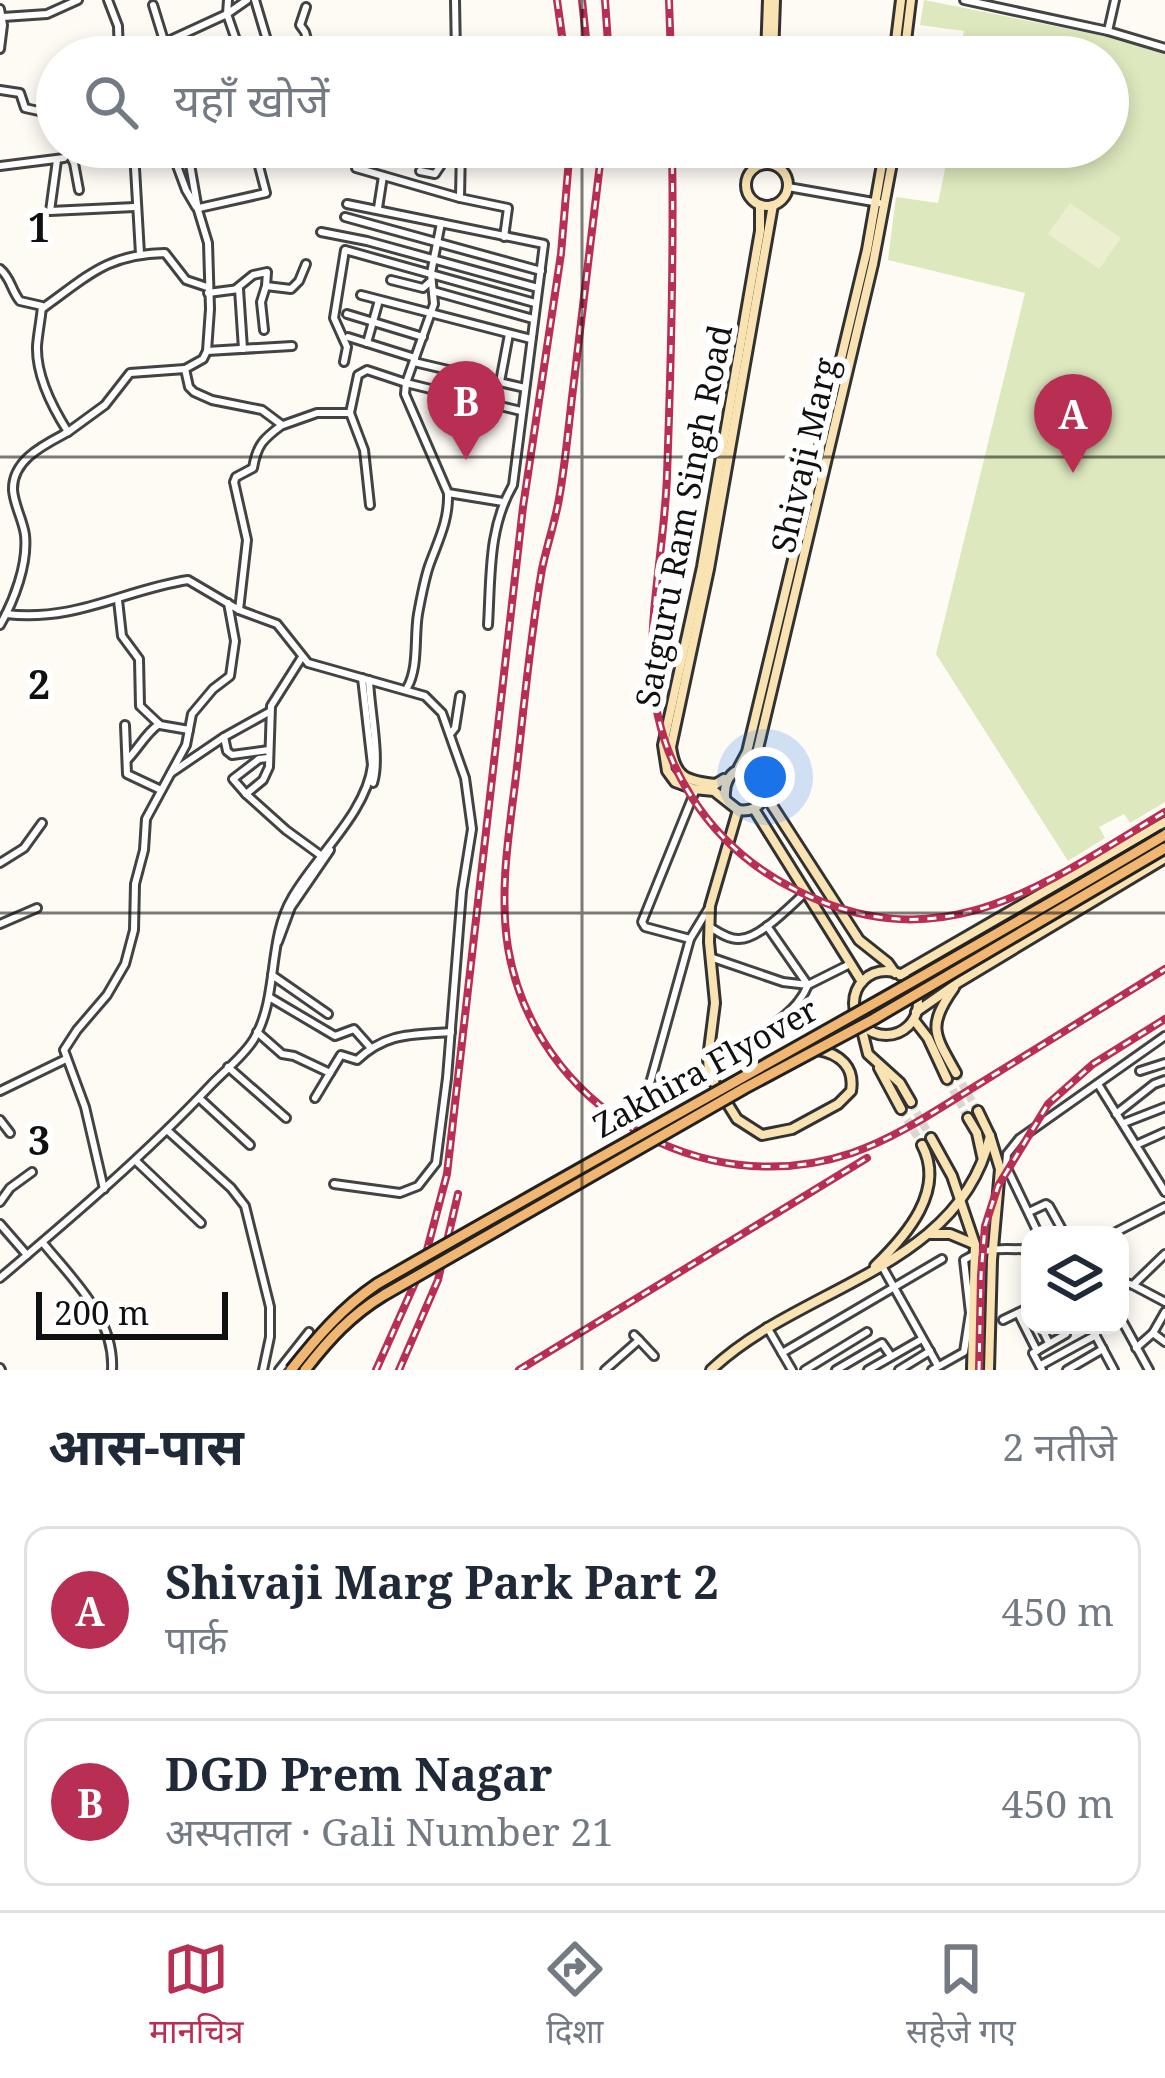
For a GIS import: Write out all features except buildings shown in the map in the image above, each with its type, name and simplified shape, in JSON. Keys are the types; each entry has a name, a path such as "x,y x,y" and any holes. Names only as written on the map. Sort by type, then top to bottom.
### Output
{"main road":[{"path":"770,36 771,0"},
{"path":"897,36 901,0"},
{"path":"906,36 910,0"},
{"path":"753,168 746,182 752,200 773,205 788,187 781,168"},
{"name":"Shivaji Marg","path":"758,772 758,753 853,352 883,168"},
{"name":"Shivaji Marg","path":"734,772 747,752 889,168"},
{"name":"Satguru Ram Singh Road","path":"696,789 675,782 667,770 663,745 702,568 760,230 760,205"},
{"name":"Satguru Ram Singh Road","path":"734,772 716,784 695,782 673,765 671,747 710,569 773,205"},
{"path":"724,796 724,785 734,772 748,768 758,772 774,811 859,940 915,990 916,1020 952,1076 935,1024 958,982"},
{"path":"696,789 715,790 738,810 754,809 766,795"},
{"path":"754,809 862,982"},
{"path":"738,810 710,905 715,1003 709,1073 737,1119 762,1135 792,1129 838,1105 851,1090 851,1075 837,1055 817,1050"},
{"path":"911,1102 900,1083 868,1054 854,998 862,982 877,972 898,974 1165,821"},
{"name":"Zakhira Flyover","path":"291,1370 336,1316 377,1284 869,1009 1165,835"},
{"name":"Zakhira Flyover","path":"305,1370 356,1312 384,1294 895,1007 1165,848"},
{"path":"860,1022 877,1034 906,1028 958,982 1165,858"},
{"path":"928,1037 939,1041"},
{"path":"878,1064 901,1109"},
{"path":"978,1111 1000,1169 989,1370"},
{"path":"968,1118 977,1133 983,1162"},
{"path":"710,1370 767,1327 882,1266 925,1236 960,1198 983,1162 990,1136"},
{"path":"865,1275 896,1244 925,1200 932,1170 927,1142 952,1176 975,1249 971,1370"},
{"path":"925,1236 945,1233 975,1249"}],"street":[{"path":"0,49 2,13 47,14 78,0"},
{"path":"108,0 118,36"},
{"path":"228,0 235,36"},
{"path":"179,36 251,0 264,36"},
{"path":"454,0 455,36"},
{"path":"964,0 1125,36"},
{"path":"1108,31 1115,0"},
{"path":"153,4 162,36"},
{"path":"306,8 300,25 306,36"},
{"path":"1129,37 1165,48"},
{"path":"0,90 20,93 25,108 36,110"},
{"path":"0,166 36,162"},
{"path":"56,168 50,211 136,207"},
{"path":"75,168 79,190"},
{"path":"135,168 140,254"},
{"path":"177,168 198,209"},
{"path":"0,625 14,595 26,545 14,490 23,463 40,446 106,405 130,373 185,369 207,351 208,243 191,168"},
{"path":"198,209 266,193 259,168"},
{"path":"356,168 507,207 504,237"},
{"path":"420,171 435,174 439,168"},
{"path":"460,198 461,168"},
{"path":"378,209 383,176"},
{"path":"788,187 880,204"},
{"path":"347,204 544,244 513,484 492,543 488,625"},
{"path":"345,217 541,272"},
{"path":"407,688 413,677 417,618 428,570 448,514 448,493 405,394 435,301 431,277 441,223"},
{"path":"321,232 538,288"},
{"path":"344,362 347,347 334,318 345,250 536,303"},
{"path":"68,432 54,407 36,352 43,308 107,263 140,254 165,254 186,280 208,290 237,288 267,272 261,302 264,330"},
{"path":"266,286 291,289 306,264"},
{"path":"0,269 20,301 43,308"},
{"path":"391,280 423,287 431,277"},
{"path":"237,288 243,349"},
{"path":"433,291 533,319"},
{"path":"361,296 531,340"},
{"path":"368,343 379,300"},
{"path":"346,314 423,337"},
{"path":"500,382 509,334"},
{"path":"348,337 525,388"},
{"path":"207,351 292,346"},
{"path":"185,369 194,392 262,410 282,425"},
{"path":"370,506 364,449 350,413 363,370 521,411"},
{"path":"457,395 461,373"},
{"path":"239,610 247,540 236,477 253,468 260,444 282,425 317,413 350,413"},
{"path":"448,493 503,502"},
{"path":"6,614 51,615 188,580 239,610 277,624 302,657 316,666 407,688 425,696 442,713 465,778 472,826 439,1151 418,1186 400,1193 334,1184"},
{"path":"118,599 122,635 139,659 140,706 159,724 189,730"},
{"path":"104,1189 85,1107 64,1050 125,964 134,930 135,884 146,820 186,745 192,714 230,676 235,641 228,603"},
{"path":"170,775 269,712 302,657"},
{"path":"0,1278 136,1161 251,1044 292,905 362,805 377,769 366,679"},
{"path":"451,733 460,696"},
{"path":"246,794 263,780 270,754 269,712"},
{"path":"127,760 159,724"},
{"path":"125,725 127,774 161,790"},
{"path":"224,737 232,755 270,754"},
{"path":"270,754 232,779 322,857"},
{"path":"690,939 645,927 642,919 696,789"},
{"path":"0,863 24,848 42,823"},
{"path":"709,927 742,940 767,926 806,892"},
{"path":"647,1094 690,939 710,905"},
{"path":"0,924 37,908"},
{"path":"767,926 808,985"},
{"path":"710,957 783,982 808,985 850,964"},
{"path":"272,975 328,1014"},
{"path":"708,1058 770,1026 808,985"},
{"path":"267,996 335,1036 354,1029 370,1047"},
{"path":"257,1032 282,1054 330,1073"},
{"path":"315,1098 340,1055 357,1060 370,1047 393,1036 451,1032"},
{"path":"1035,1226 1006,1166 1006,1154 1019,1139 1165,1036"},
{"path":"0,1090 65,1059"},
{"path":"1140,1071 1165,1063"},
{"path":"228,1067 286,1118"},
{"path":"1116,1114 1165,1080"},
{"path":"1098,1084 1165,1192"},
{"path":"199,1098 250,1145"},
{"path":"1122,1124 1165,1107"},
{"path":"0,1120 10,1133"},
{"path":"167,1130 245,1206 271,1314 262,1370"},
{"path":"1136,1145 1165,1132"},
{"path":"136,1161 201,1223"},
{"path":"0,1202 32,1172"},
{"path":"1028,1212 1046,1204 1060,1226"},
{"path":"1128,1226 1165,1207"},
{"path":"0,1225 27,1255"},
{"path":"43,1243 96,1309 110,1345 112,1370"},
{"path":"882,1266 935,1368 964,1352 970,1313 964,1260 975,1249 1021,1250"},
{"path":"1133,1285 1164,1255"},
{"path":"782,1353 942,1259"},
{"path":"1129,1284 1165,1302"},
{"path":"1003,1320 1021,1312"},
{"path":"1136,1348 1153,1333 1165,1312"},
{"path":"1018,1313 1037,1351"},
{"path":"767,1327 792,1370"},
{"path":"280,1370 310,1332"},
{"path":"805,1370 867,1332"},
{"path":"1153,1333 1165,1342"},
{"path":"1044,1334 1049,1344"},
{"path":"1066,1334 1034,1352 1041,1368 1096,1335 1114,1370"},
{"path":"1129,1334 1149,1370"},
{"path":"612,1368 636,1337 654,1356"},
{"path":"868,1370 922,1339"},
{"path":"836,1370 882,1343 891,1356"},
{"path":"1066,1370 1103,1349"},
{"path":"899,1370 930,1351"}],"green space":[{"path":"924,0 1104,36 963,36 964,31 920,25"},
{"path":"1129,41 1165,53 1165,802 1130,823 1124,814 1099,827 1105,838 1068,861 936,654 1025,293 888,260 896,197 938,203 945,169 1129,168"},
{"path":"1070,203 1121,238 1099,269 1048,234"}],"tunnel":[{"path":"956,1073 978,1111"},
{"path":"947,1079 968,1118"},
{"path":"911,1102 931,1138"},
{"path":"901,1109 922,1145"}],"railway":[{"path":"557,0 562,36"},
{"path":"582,0 586,36"},
{"path":"605,0 608,36"},
{"path":"669,0 670,36"},
{"path":"376,1370 423,1265 447,1174 523,507 561,254 568,168"},
{"path":"600,168 564,470 534,621 505,884 508,948 524,1004 552,1054 589,1096 634,1129 684,1152 738,1165 795,1165 852,1153 902,1131 1165,969"},
{"path":"672,168 667,475 652,665 663,735 692,798 737,850 765,872 848,911 898,919 944,917 989,906 1076,866 1165,812"},
{"path":"979,1370 985,1226 998,1186 1048,1104 1093,1064 1165,1019"},
{"path":"519,1370 867,1158"},
{"path":"399,1370 438,1280 458,1194"}],"place":[{"name":"DGD Prem Nagar","path":"466,460"},
{"name":"Shivaji Marg Park Part 2","path":"1073,473"}]}
